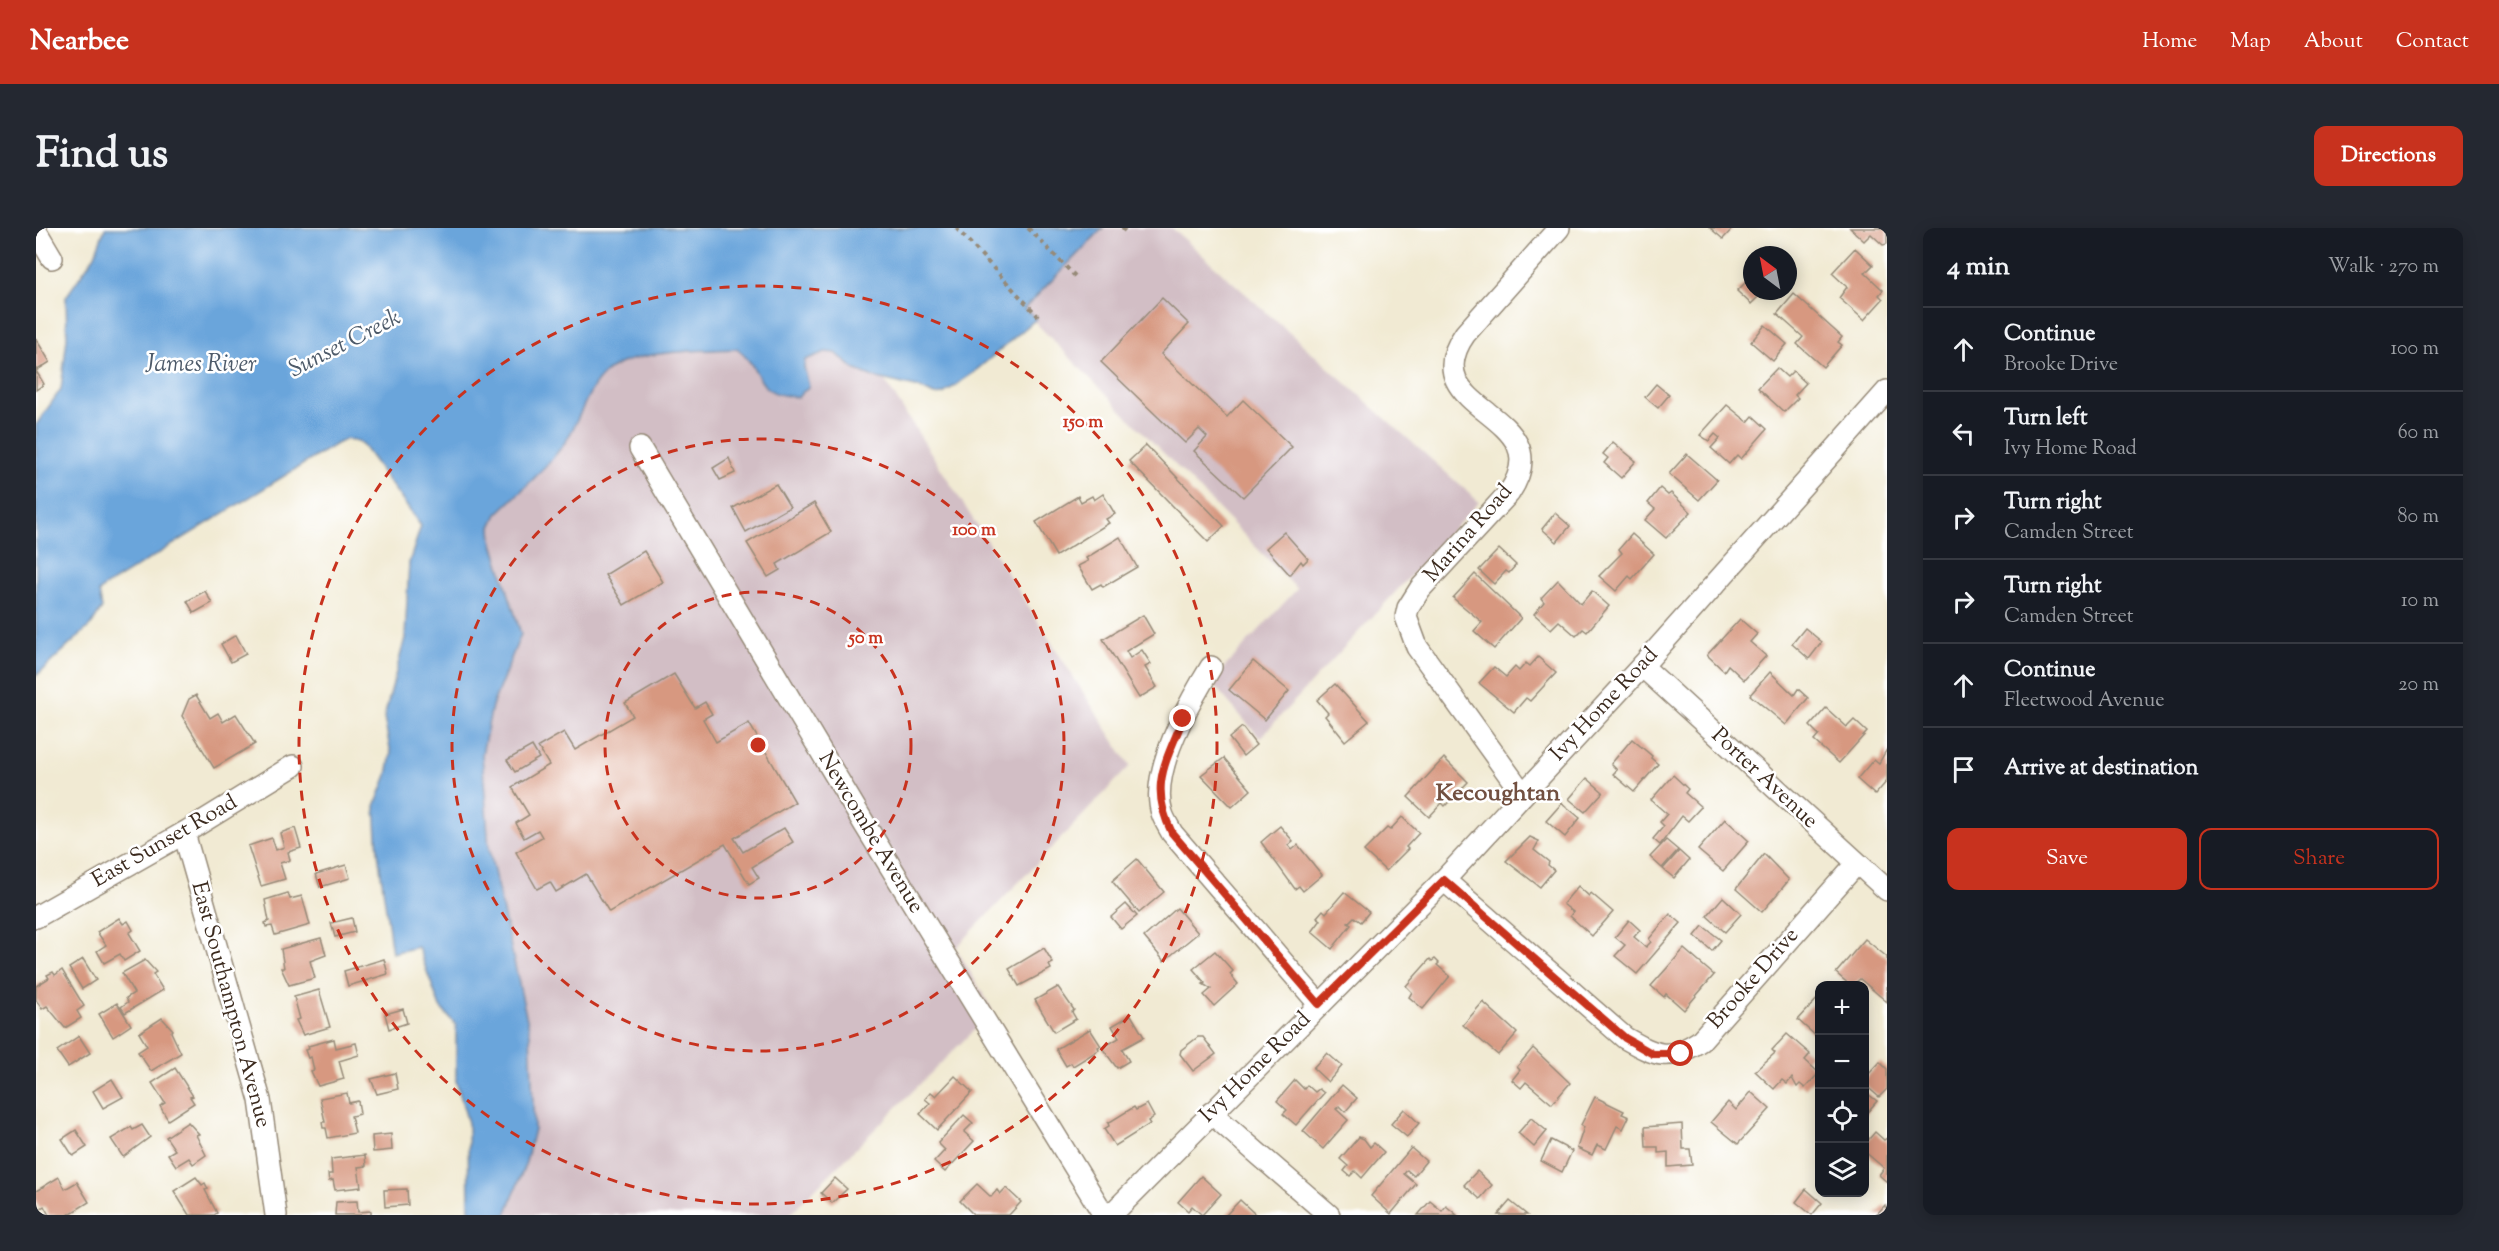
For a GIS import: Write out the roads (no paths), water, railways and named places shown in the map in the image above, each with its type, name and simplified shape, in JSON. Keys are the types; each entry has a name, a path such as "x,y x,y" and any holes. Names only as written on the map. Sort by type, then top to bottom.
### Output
{"street":[{"name":"Marina Road","path":"1522,794 1417,647 1406,617 1408,608 1420,589 1509,493 1519,474 1520,454 1517,444 1500,423 1462,390 1454,377 1451,362 1454,352 1466,334 1559,228"},
{"path":"36,231 52,258"},
{"name":"Ivy Home Road","path":"1111,1215 1444,880 1642,666 1887,391"},
{"name":"Newcombe Avenue","path":"640,448 865,825 1104,1215"},
{"name":"Porter Avenue","path":"1642,666 1887,890"},
{"path":"1211,667 1188,708 1162,774 1162,812 1172,833 1319,1004"},
{"name":"East Sunset Road","path":"36,917 184,833 293,766"},
{"name":"East Southampton Avenue","path":"184,833 260,1100 276,1215"},
{"name":"Brooke Drive","path":"1444,880 1625,1038 1653,1054 1681,1054 1700,1041 1856,864"},
{"path":"1211,1113 1329,1215"}],"water":[{"name":"James River","path":"105,228 1103,228 1024,309 1037,318 973,373 943,394 934,395 920,388 873,377 854,369 836,353 825,352 805,360 804,367 809,386 798,397 773,392 766,387 746,357 737,349 667,353 631,360 616,366 604,374 592,389 571,433 551,461 497,514 491,527 492,540 521,634 492,706 482,754 489,849 530,1033 534,1129 526,1162 506,1215 469,1215 468,1123 456,1081 456,1025 440,1007 418,947 392,953 378,852 375,806 387,775 391,754 384,718 405,638 409,563 421,526 361,443 346,439 336,444 104,587 99,592 102,608 92,624 36,676 36,425 61,389 67,338 66,297 95,255"}],"district":[{"name":"Kecoughtan","path":"1498,794"}],"water label":[{"name":"Sunset Creek","path":"345,344"}]}
